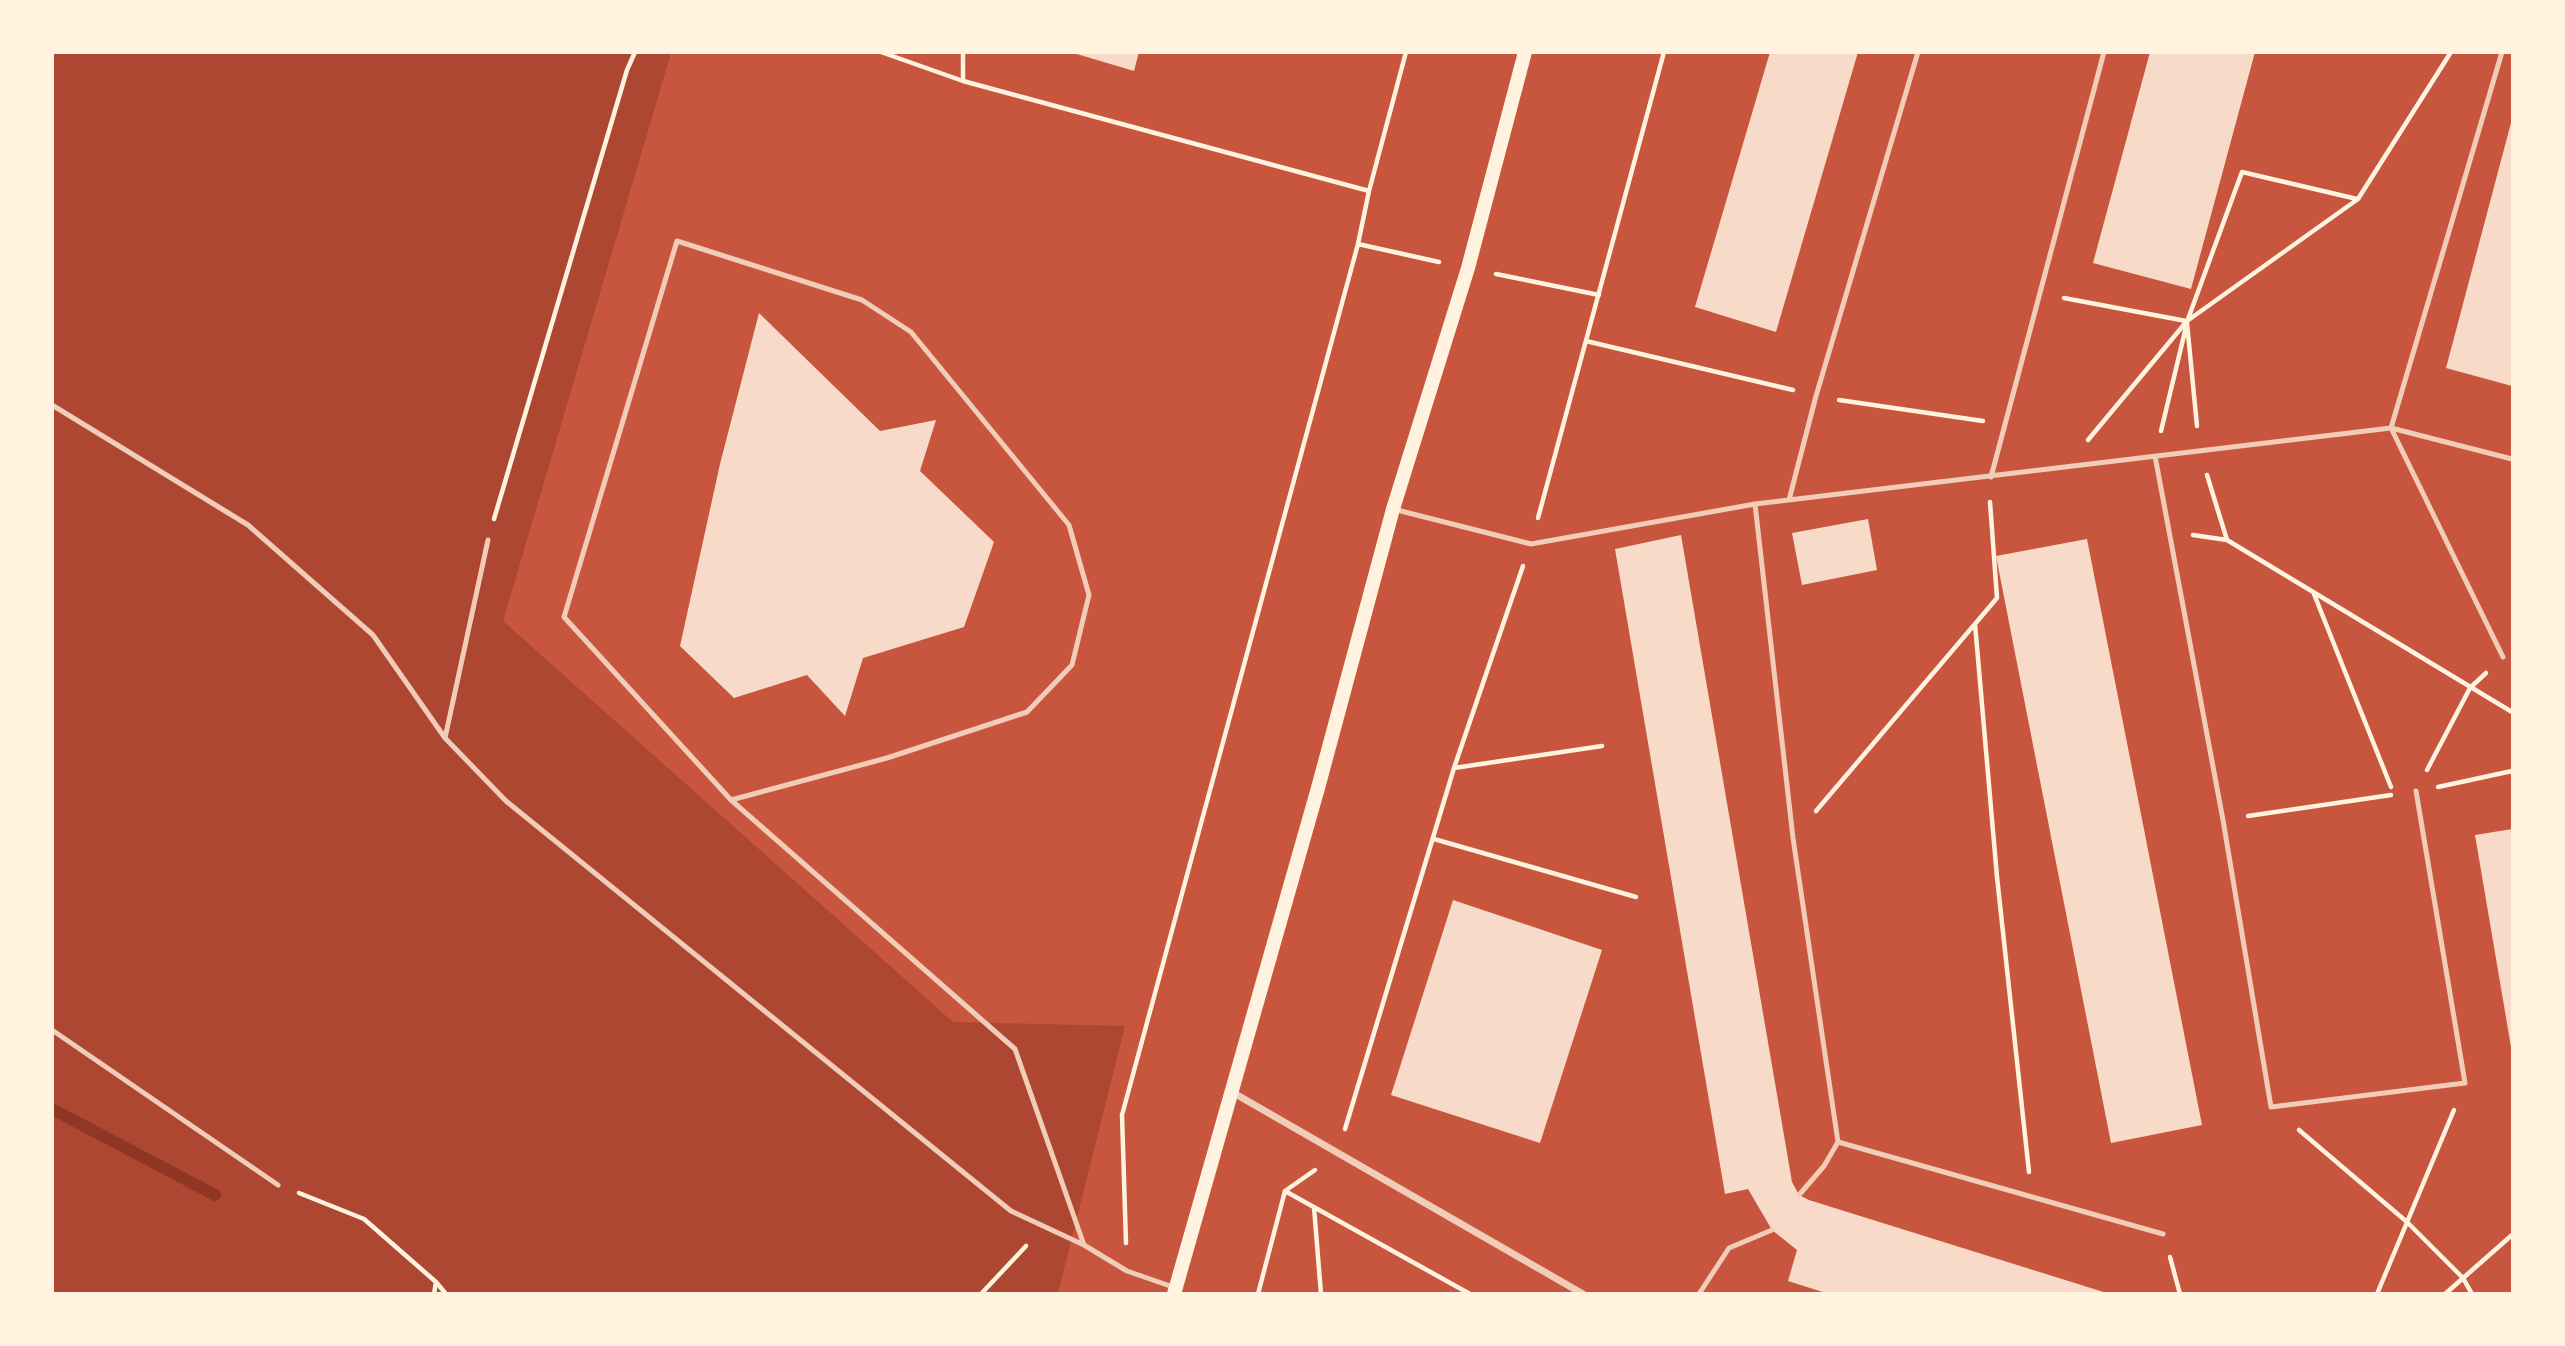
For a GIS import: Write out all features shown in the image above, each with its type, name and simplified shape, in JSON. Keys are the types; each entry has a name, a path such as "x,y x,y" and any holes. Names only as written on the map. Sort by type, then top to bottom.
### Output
{"main road":[{"path":"1175,1291 1318,788 1393,509 1468,268 1525,52"}],"street":[{"path":"1231,1092 1583,1293"}],"lane":[{"path":"1790,500 1816,396 1918,52"},
{"path":"1991,477 2104,52"},
{"path":"2502,52 2391,428 2503,657"},
{"path":"731,800 887,758 1027,712 1072,665 1089,595 1069,525 911,332 862,300 677,241 564,617 731,800 1015,1049 1084,1245"},
{"path":"52,405 248,525 373,635 446,738 517,809 1011,1211 1084,1245 1127,1271 1175,1291"},
{"path":"1393,509 1531,544 1755,504 2391,428 2512,459"},
{"path":"2155,456 2223,820 2271,1107 2465,1083 2416,791"},
{"path":"1755,504 1793,838 1838,1142 1825,1166 1799,1195"},
{"path":"446,738 488,540"},
{"path":"52,1030 278,1185"},
{"path":"1838,1142 2163,1234"},
{"path":"1699,1293 1729,1248 1772,1230"}],"path":[{"path":"488,540 627,70 635,52"},
{"path":"881,52 963,81 1369,191"},
{"path":"963,52 963,81"},
{"path":"1127,1271 1122,1115 1358,244 1369,191 1406,52"},
{"path":"1258,1293 1285,1191 1337,1154 1454,768 1531,544 1664,52"},
{"path":"2064,468 2187,321 2358,199 2451,52"},
{"path":"2155,456 2187,321 2242,172 2358,199"},
{"path":"2040,294 2187,321"},
{"path":"2187,321 2199,451 2227,541 2512,712"},
{"path":"1586,341 1816,396 2005,424"},
{"path":"1793,838 1997,598 1989,514 1991,477"},
{"path":"2223,820 2394,795 2314,593"},
{"path":"1975,624 1997,877 2032,1197"},
{"path":"2416,791 2470,688 2503,657"},
{"path":"1454,768 1602,746"},
{"path":"2416,791 2512,771"},
{"path":"1434,839 1636,897"},
{"path":"2377,1293 2465,1083"},
{"path":"2271,1107 2407,1222 2463,1278 2472,1293"},
{"path":"278,1185 364,1219 446,1293"},
{"path":"1285,1191 1470,1293"},
{"path":"1314,1207 1321,1293"},
{"path":"981,1293 1044,1227"},
{"path":"2163,1234 2180,1293"},
{"path":"2445,1293 2512,1235"},
{"path":"434,1293 436,1282"}],"shaded area":[{"path":"52,53 671,53 503,621 953,1022 1125,1026 1058,1293 53,1293"}],"building":[{"path":"1070,52 1139,52 1134,71"},
{"path":"1770,52 1858,52 1776,332 1695,307"},
{"path":"2150,52 2255,52 2191,289 2093,263"},
{"path":"2512,119 2512,386 2446,368"},
{"path":"759,313 880,431 936,420 920,471 994,542 964,627 863,658 845,716 807,675 734,698 680,646 720,464"},
{"path":"1868,519 1877,570 1802,585 1792,533"},
{"path":"1681,535 1792,1182 1799,1195 2110,1294 1829,1294 1788,1281 1797,1250 1772,1230 1748,1189 1725,1194 1615,549"},
{"path":"2087,539 2202,1125 2111,1143 1996,556"},
{"path":"2512,829 2512,1047 2511,1047 2475,835"},
{"path":"1453,900 1602,950 1540,1143 1391,1095"}],"waterway":[{"path":"52,1109 215,1195"}]}
